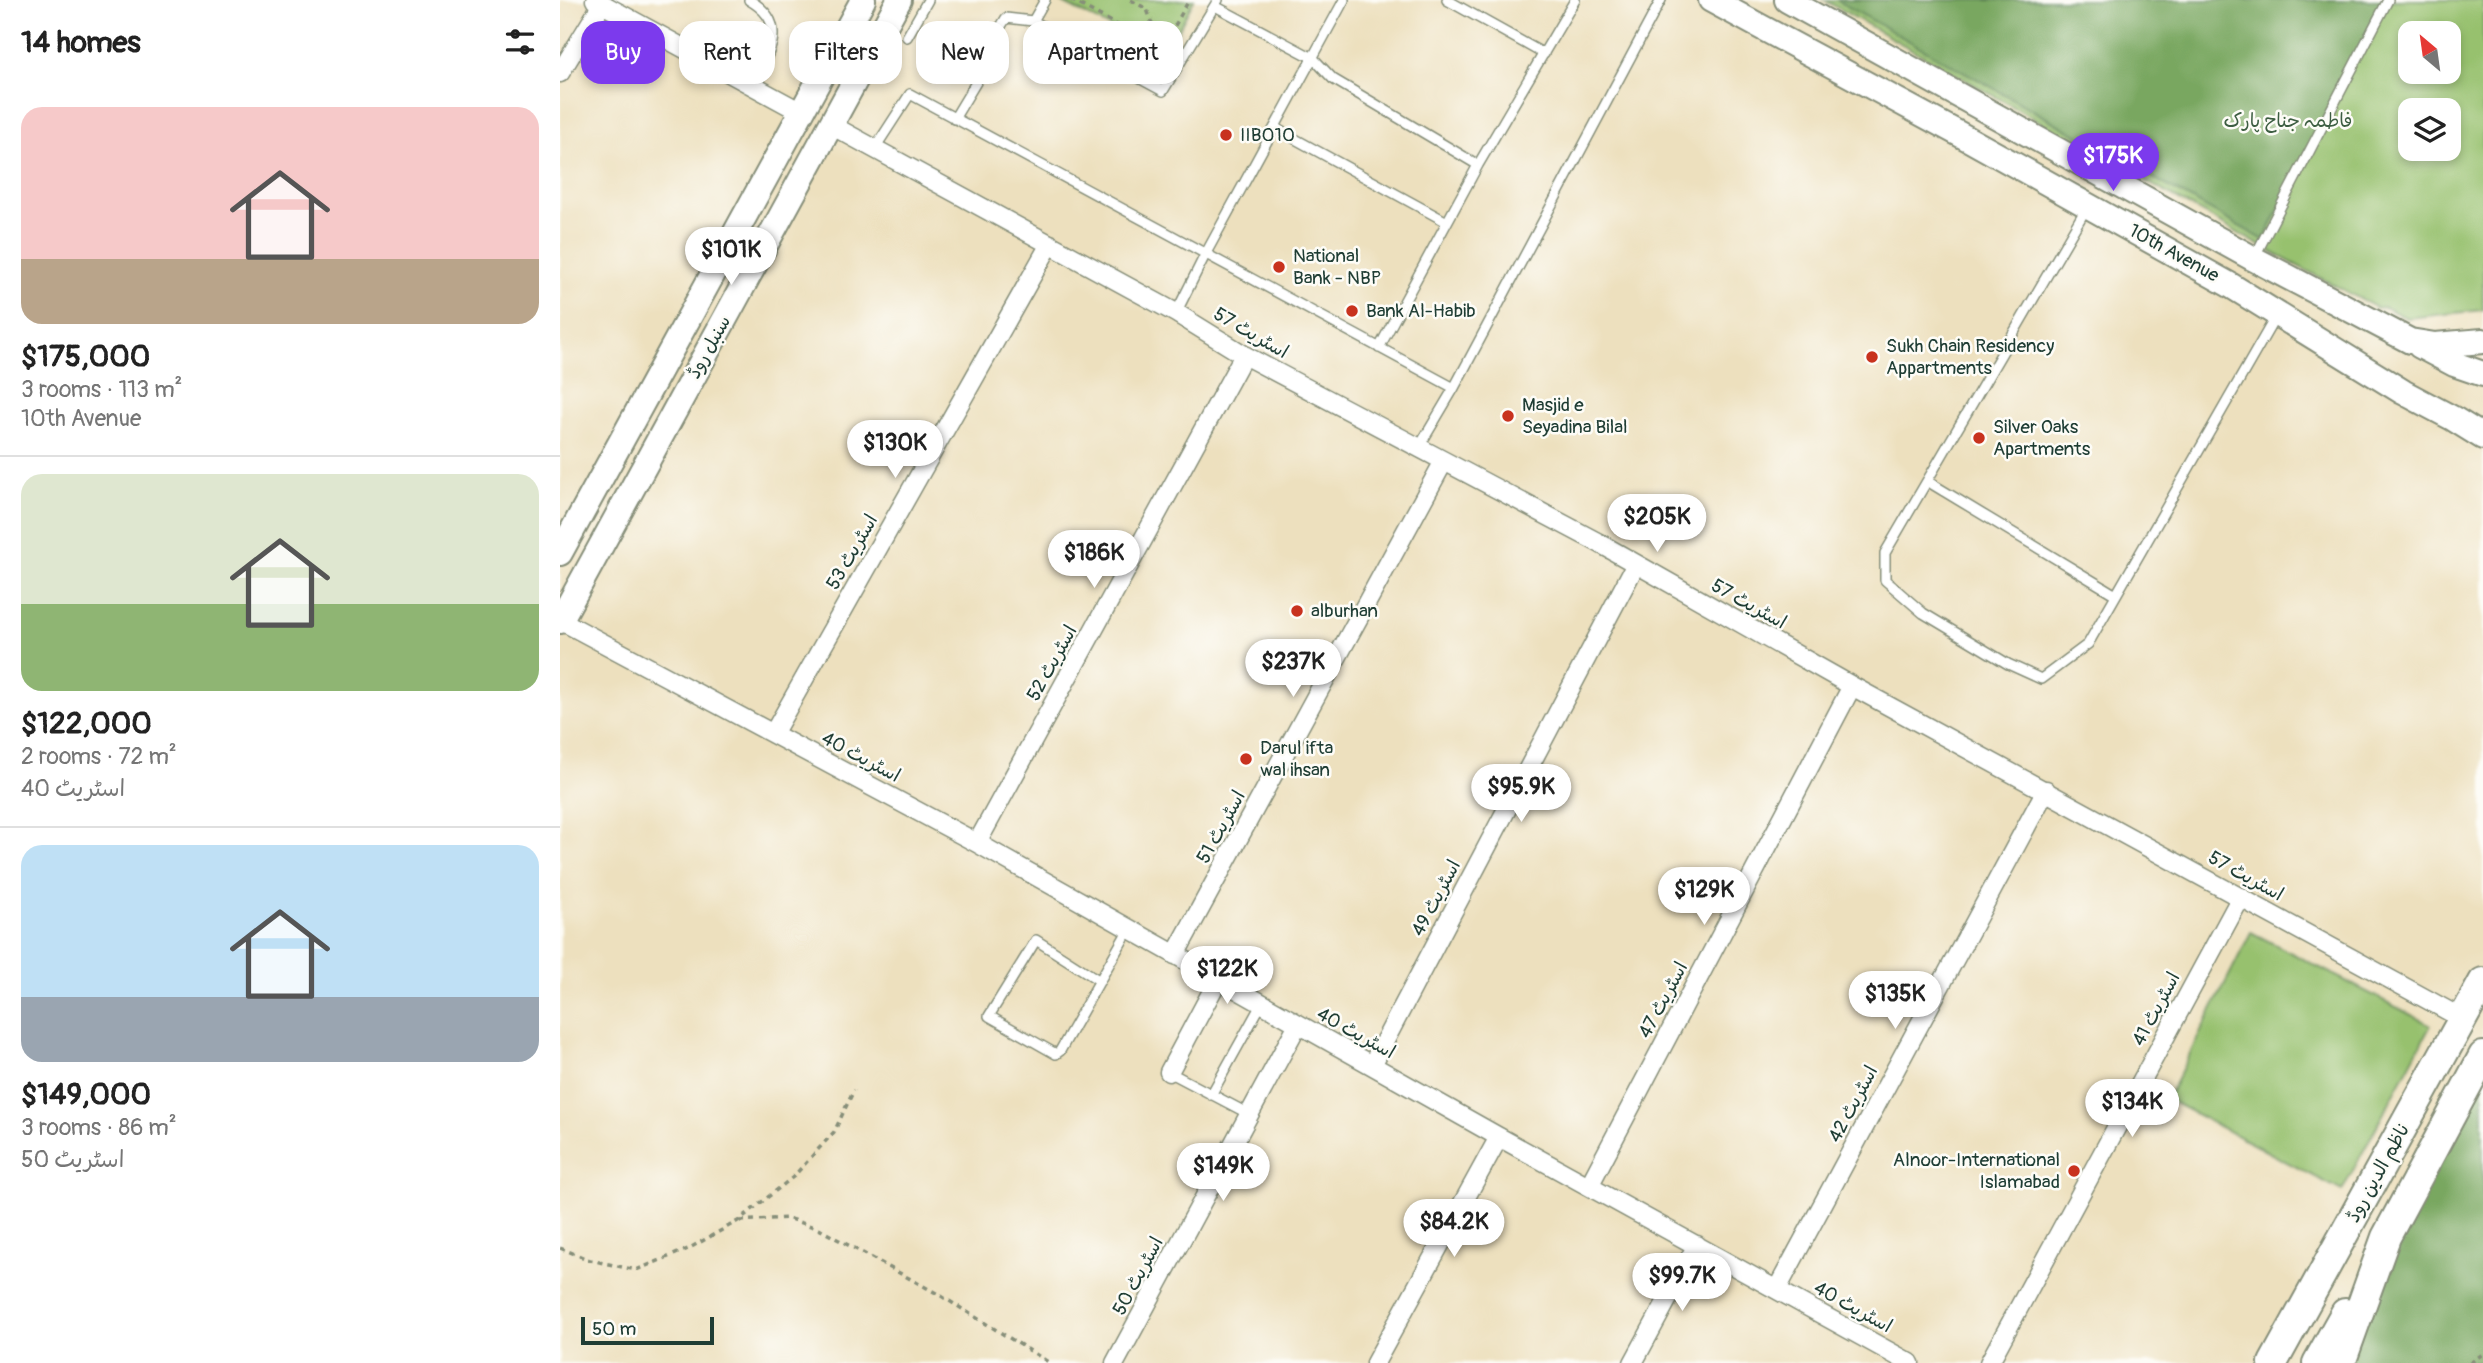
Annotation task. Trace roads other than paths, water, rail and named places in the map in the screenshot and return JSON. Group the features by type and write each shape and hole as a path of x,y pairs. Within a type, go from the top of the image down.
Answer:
{"main road":[{"name":"سنبل روڈ","path":"560,553 863,0"},
{"name":"سنبل روڈ","path":"560,621 899,0"},
{"name":"10th Avenue","path":"1711,0 2230,285 2403,392 2483,436"},
{"name":"10th Avenue","path":"1787,0 2254,259 2410,341 2435,345 2483,341"},
{"path":"1852,76 1869,45"},
{"path":"2410,341 2454,364 2483,374"},
{"name":"ناظم الدین روڈ","path":"2273,1363 2483,982"},
{"name":"ناظم الدین روڈ","path":"2342,1363 2386,1237 2483,1056"},
{"path":"2317,1363 2386,1237"}],"street":[{"path":"560,73 599,2 679,45"},
{"path":"752,84 801,111"},
{"name":"اسٹریٹ 57","path":"831,125 1176,313 1244,355 1636,564 2463,1019"},
{"name":"اسٹریٹ 53","path":"773,734 1050,244"},
{"name":"اسٹریٹ 52","path":"977,843 1244,355"},
{"name":"اسٹریٹ 51","path":"1175,955 1444,461"},
{"name":"اسٹریٹ 49","path":"1372,1065 1636,564"},
{"name":"اسٹریٹ 40","path":"560,621 977,843 1499,1137 1910,1363"},
{"name":"اسٹریٹ 47","path":"1589,1186 1852,685"},
{"name":"اسٹریٹ 42","path":"1777,1289 2046,790"},
{"name":"اسٹریٹ 41","path":"1989,1363 2241,897"},
{"path":"1169,1072 1218,980"},
{"name":"اسٹریٹ 50","path":"1115,1363 1298,1024"},
{"path":"1375,1363 1499,1137"},
{"path":"1633,1363 1697,1245"}],"lane":[{"path":"749,0 765,11 770,21"},
{"path":"907,37 928,0"},
{"path":"954,119 984,69 981,59 1006,18 1033,21 1045,0"},
{"path":"1176,313 1344,0"},
{"path":"1447,0 1544,54"},
{"path":"1379,348 1478,165 1575,0"},
{"path":"1419,447 1454,388 1661,0"},
{"path":"2254,259 2388,0"},
{"path":"1183,58 1216,3 1313,58 1333,79 1478,165"},
{"path":"1150,84 1163,91 1167,84"},
{"path":"875,148 910,94 1454,388"},
{"path":"1275,128 1447,222"},
{"path":"2088,205 1885,553 1885,580 1934,619 2008,664 2041,679 2088,644 2277,314"},
{"path":"1927,481 2116,595"},
{"path":"1101,981 1036,940 989,1016 1056,1054 1101,981 1129,929"},
{"path":"1211,1094 1262,1003"},
{"path":"1169,1072 1249,1114"}],"place":[{"name":"IIB010","path":"1226,135"},
{"name":"National Bank - NBP","path":"1279,267"},
{"name":"Bank Al-Habib","path":"1352,311"},
{"name":"Sukh Chain Residency Appartments","path":"1872,357"},
{"name":"Masjid e Seyadina Bilal","path":"1508,416"},
{"name":"Silver Oaks Apartments","path":"1979,438"},
{"name":"alburhan","path":"1297,611"},
{"name":"Darul ifta wal ihsan","path":"1246,759"},
{"name":"Alnoor-International Islamabad","path":"2074,1171"}],"park label":[{"name":"فاطمہ جناح پارک","path":"2288,121"}]}
